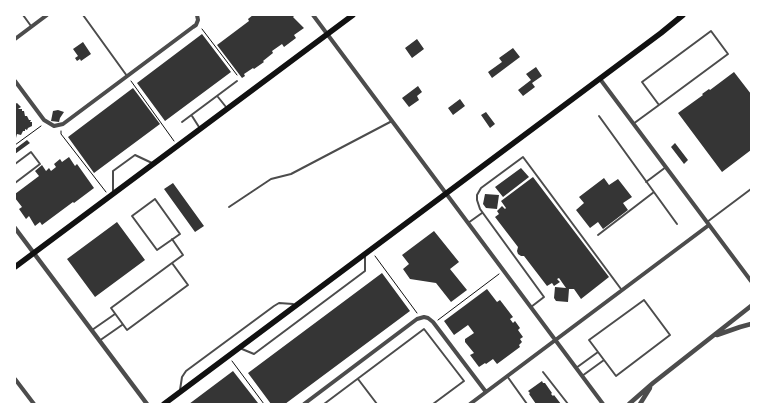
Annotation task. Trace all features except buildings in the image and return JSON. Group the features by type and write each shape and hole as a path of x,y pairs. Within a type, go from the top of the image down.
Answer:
{"main road":[{"path":"15,267 353,15"},
{"path":"164,404 661,34 683,15"}],"street":[{"path":"15,38 47,15"},
{"path":"15,81 46,122 60,126 193,27 197,22 197,15"},
{"path":"313,15 603,404"},
{"path":"600,79 751,280"},
{"path":"470,404 708,224"},
{"path":"15,228 147,404"},
{"path":"628,404 751,306"},
{"path":"304,404 419,318 428,318 434,323 486,392"},
{"path":"712,337 751,324"},
{"path":"15,379 34,404"},
{"path":"640,404 653,383"}],"lane":[{"path":"23,15 31,26"},
{"path":"83,15 128,76"},
{"path":"633,124 659,105 728,54 711,31 642,82 659,105"},
{"path":"182,122 237,82"},
{"path":"217,96 227,109"},
{"path":"191,116 201,128"},
{"path":"599,116 677,224"},
{"path":"229,207 271,179 291,174 392,122"},
{"path":"15,164 31,152 40,164 15,183"},
{"path":"111,195 113,171 127,160 134,155 154,164"},
{"path":"531,307 544,297 482,213 477,203 477,195 484,185 523,157 622,290"},
{"path":"646,182 666,167"},
{"path":"708,224 751,189"},
{"path":"598,235 654,192"},
{"path":"154,200 180,234 172,240 157,250 132,216 154,200"},
{"path":"468,224 482,213"},
{"path":"172,240 183,255 110,308 126,330 188,285 172,264"},
{"path":"240,348 254,354 365,271 368,252"},
{"path":"644,300 670,335 616,376 598,352 589,340 644,300"},
{"path":"180,392 181,380 186,371 276,304 297,305"},
{"path":"92,331 115,314"},
{"path":"100,341 122,324"},
{"path":"324,404 424,329 464,381 434,404"},
{"path":"576,368 598,352"},
{"path":"582,376 604,360"},
{"path":"543,372 568,404"},
{"path":"507,376 527,404"},
{"path":"358,379 377,404"}],"path":[{"path":"197,22 238,76"},
{"path":"128,76 178,146"},
{"path":"15,145 46,122"},
{"path":"60,126 61,134 111,195"},
{"path":"368,252 419,315 419,318"},
{"path":"434,323 504,271"},
{"path":"229,356 264,404"}]}
